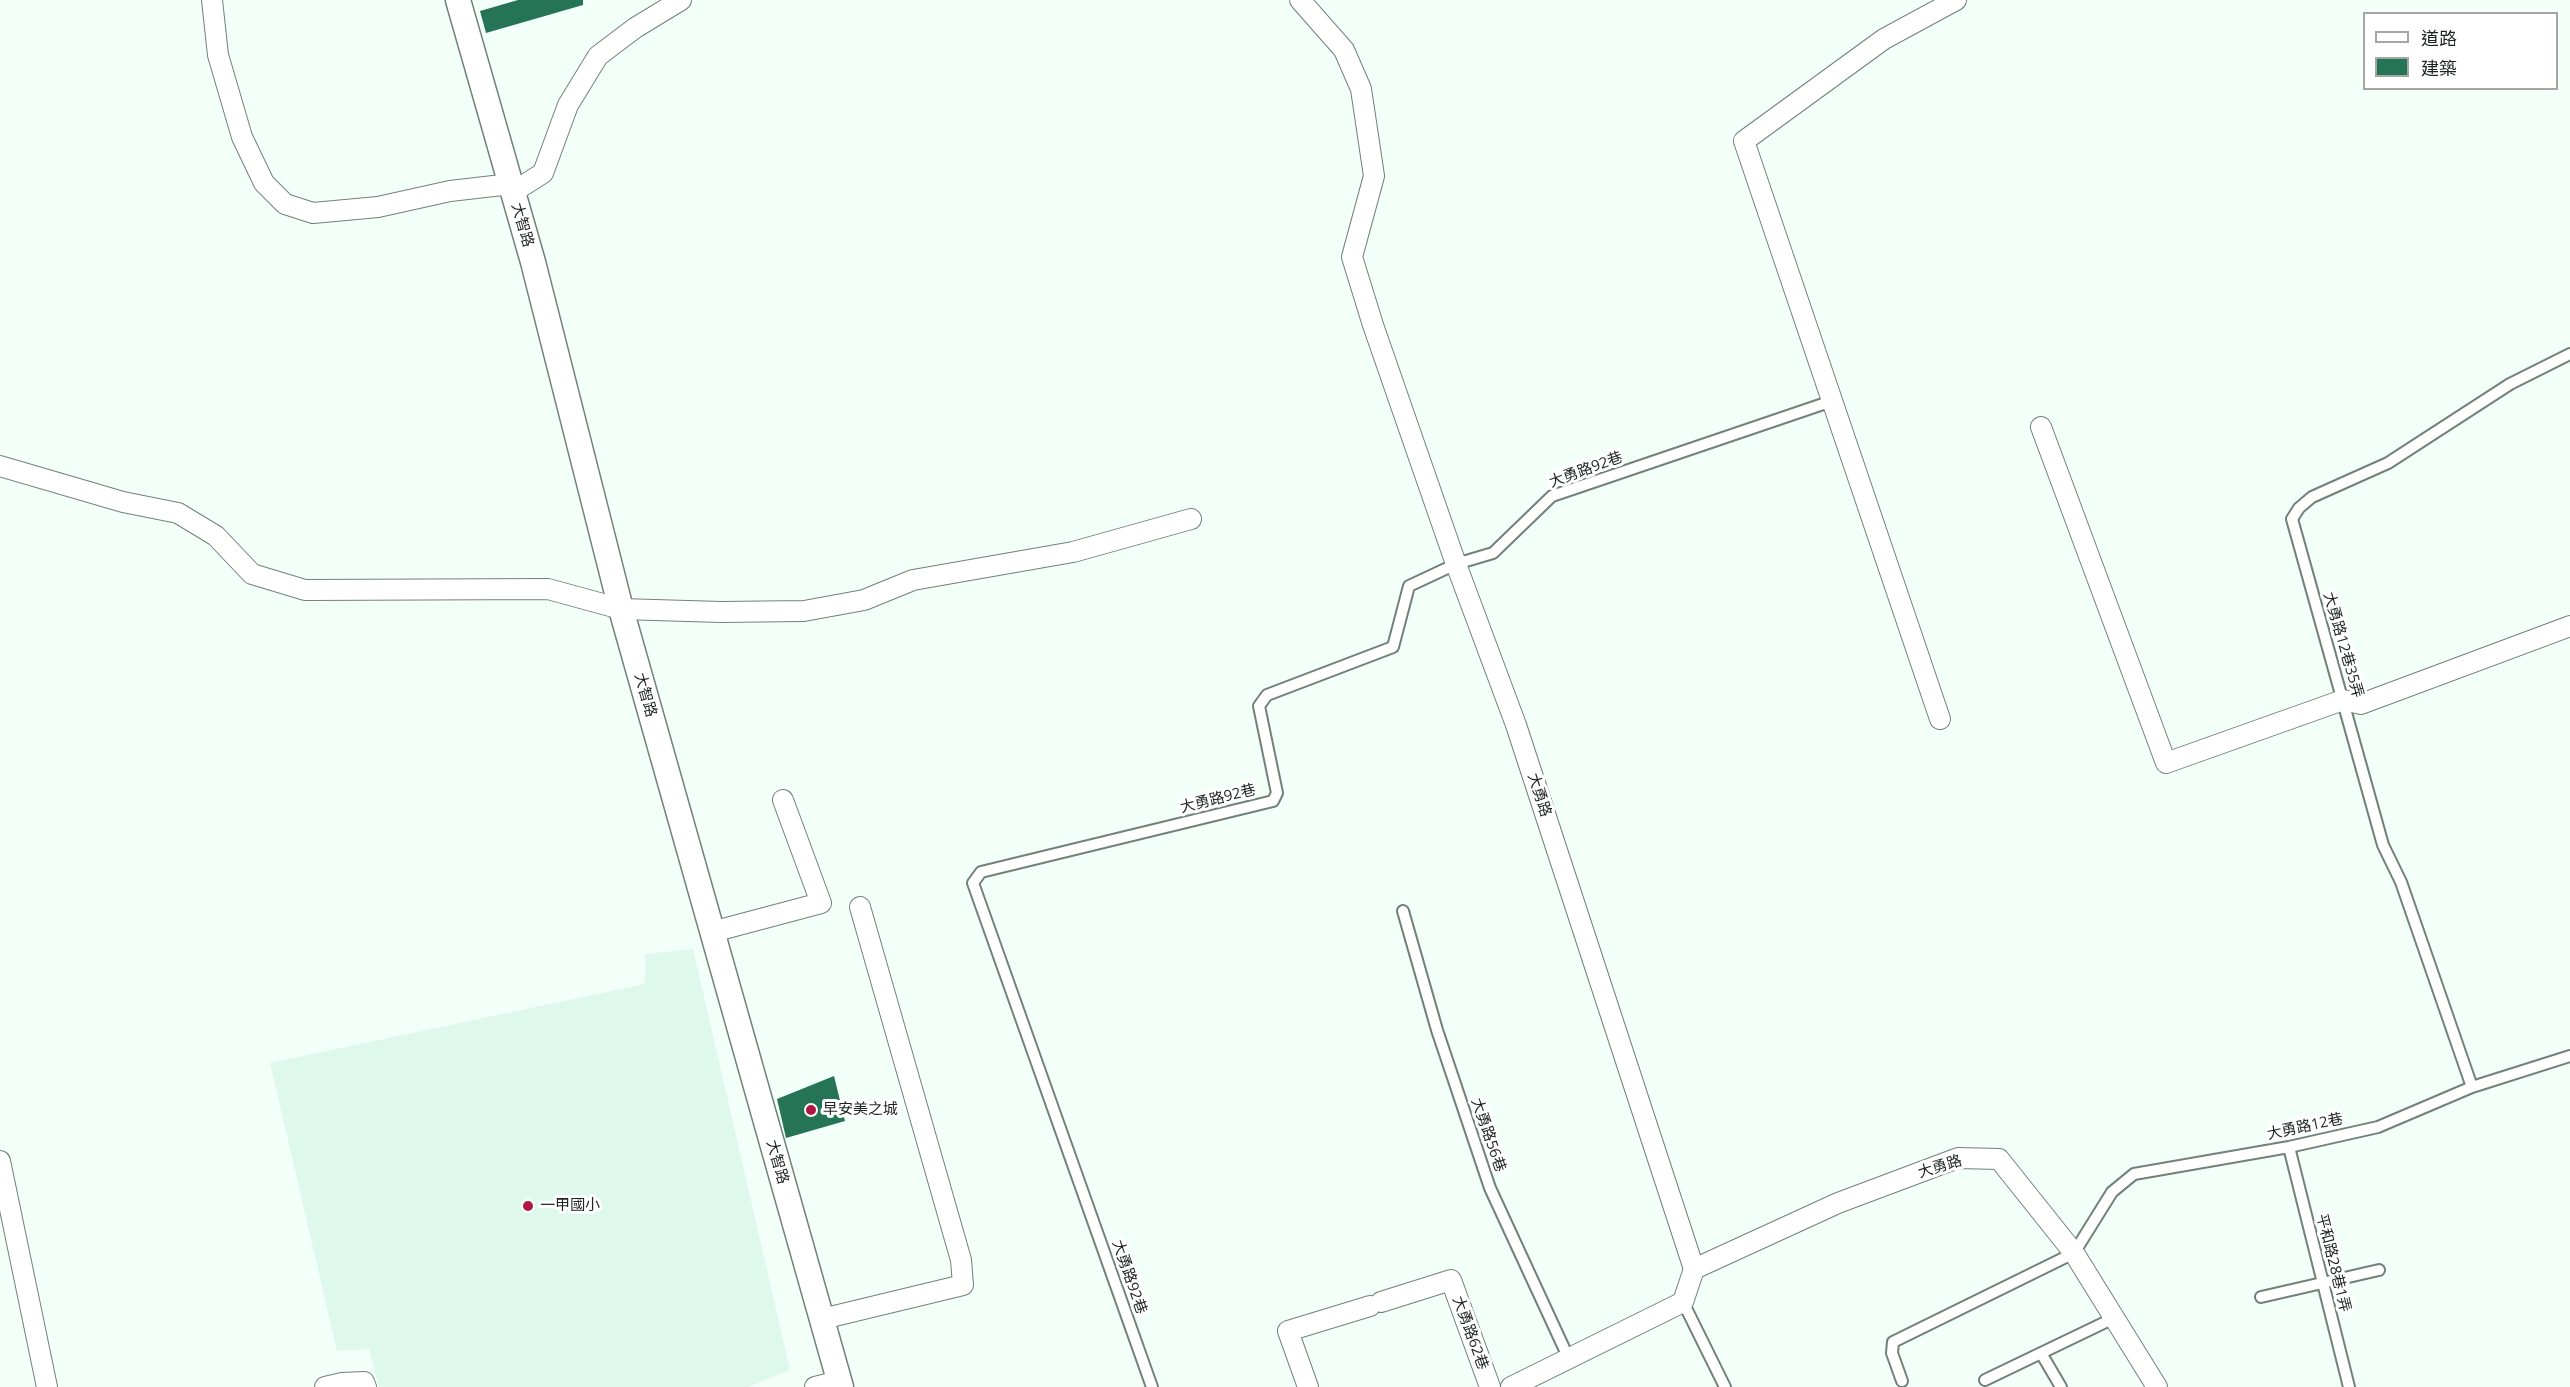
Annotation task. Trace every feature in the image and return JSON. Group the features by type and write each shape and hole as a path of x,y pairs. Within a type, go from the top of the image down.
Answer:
{"street":[{"path":"212,0 218,56 242,137 264,183 285,204 313,213 378,207 450,191 512,188 543,173 568,105 598,56 635,28 681,0"},
{"name":"大智路","path":"458,0 512,188 621,609 840,1384"},
{"name":"大勇路","path":"1300,0 1344,50 1361,89 1374,176 1352,257 1373,325 1456,564 1516,725 1694,1269 1838,1203 1958,1158 2000,1160 2074,1252 2157,1387"},
{"path":"1940,719 1744,141 1884,39 1956,0"},
{"path":"2041,427 2166,763 2343,700 2361,704 2570,626"},
{"path":"0,466 123,502 178,513 216,536 252,574 305,590 548,589 621,609 721,612 804,611 864,600 913,580 1073,552 1191,519"},
{"path":"712,932 821,903 783,800"},
{"path":"822,1319 963,1285 962,1260 860,907"},
{"path":"0,1161 47,1387"},
{"path":"1514,1386 1683,1302 1694,1269"},
{"name":"大勇路62巷","path":"1308,1387 1288,1331 1451,1280 1490,1387"},
{"path":"325,1387 342,1383 364,1382 366,1387"},
{"path":"815,1387 840,1384"}],"lane":[{"name":"大勇路12巷35弄","path":"2472,1087 2401,882 2383,845 2292,519 2298,508 2312,497 2388,463 2510,384 2570,354"},
{"name":"大勇路92巷","path":"1152,1387 973,883 981,872 1273,801 1277,793 1259,706 1267,695 1393,647 1409,586 1456,564 1493,553 1552,496 1832,401"},
{"name":"大勇路56巷","path":"1403,911 1437,1030 1490,1188 1569,1359"},
{"name":"大勇路12巷","path":"2074,1252 2112,1192 2134,1174 2289,1147 2378,1127 2472,1087 2570,1056"},
{"name":"平和路28巷1弄","path":"2289,1147 2349,1387"},
{"path":"1902,1381 1892,1353 1893,1342 2074,1252"},
{"path":"2261,1297 2379,1270"},
{"path":"1683,1302 1725,1387"},
{"path":"1984,1380 2114,1318"},
{"path":"2041,1353 2061,1387"}],"shaded area":[{"name":"一甲國小","path":"693,949 790,1370 748,1387 379,1387 369,1349 337,1351 270,1063 645,984 645,954"}],"building":[{"path":"518,0 583,0 583,5 486,33 480,11"},
{"name":"早安美之城","path":"834,1076 845,1121 786,1138 777,1099"}],"place":[{"name":"早安美之城","path":"811,1110"},
{"name":"一甲國小","path":"528,1206"}]}
